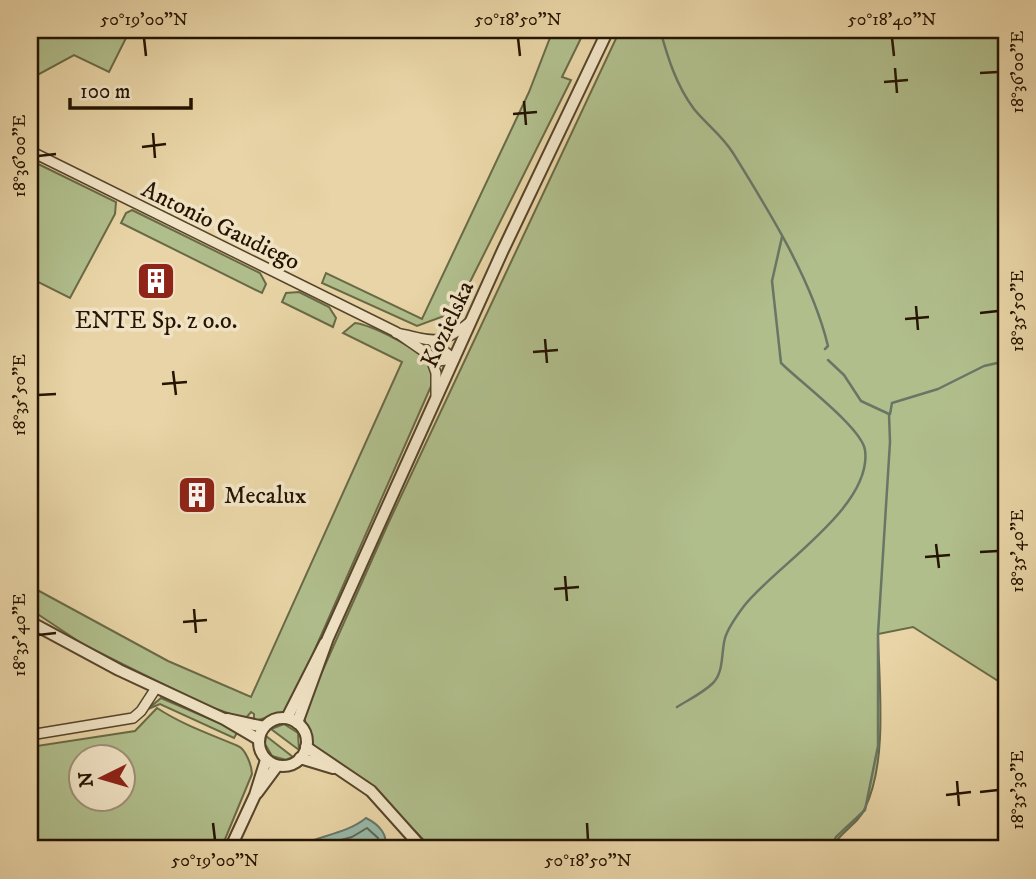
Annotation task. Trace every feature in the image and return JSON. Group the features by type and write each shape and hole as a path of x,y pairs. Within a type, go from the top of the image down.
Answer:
{"street":[{"name":"Kozielska","path":"292,721 471,321 608,30"},
{"name":"Antonio Gaudiego","path":"30,151 396,332 430,356 443,361 454,359"},
{"path":"433,342 451,338 471,321"},
{"name":"Antonio Gaudiego","path":"396,332 433,342 454,359"},
{"path":"430,356 436,373 436,398"},
{"path":"30,622 156,688 224,719 258,739"},
{"path":"30,734 133,718 156,688"},
{"path":"224,719 264,727"},
{"path":"272,720 292,721 305,732 306,747 300,758 290,765 277,766 266,760 258,739 264,727 272,720"},
{"path":"306,747 378,797 424,849"},
{"path":"300,758 336,769"},
{"path":"230,849 256,795 266,760"},
{"path":"256,795 277,766"}],"green space":[{"path":"30,30 130,30 109,72 74,55 30,79"},
{"path":"553,30 585,30 562,77 571,80 455,312 417,326 322,283 326,273 422,319 529,92"},
{"path":"620,30 1006,30 1006,686 913,627 878,634 880,722 877,768 862,814 831,849 432,849 372,786 319,752 306,727 305,710 387,526"},
{"path":"30,160 116,202 115,214 70,298 30,278"},
{"path":"132,210 260,273 266,284 262,293 121,223 126,213"},
{"path":"299,292 329,307 336,318 333,327 282,302 286,293"},
{"path":"355,323 394,338 423,356 430,367 432,384 290,706 283,713 254,721 254,714 251,712 245,719 205,705 84,645 30,609 30,586 168,661 251,697 402,362 343,333"},
{"path":"161,698 238,731 234,738 160,704 148,709"},
{"path":"157,708 238,746 250,763 252,774 221,849 30,849 30,747 135,731"},
{"path":"284,724 298,733 299,750 271,729"},
{"path":"266,736 293,757 286,760 272,756 265,744"}],"water":[{"path":"366,818 382,831 384,849 293,849 349,828"}],"waterway":[{"path":"660,30 682,90 699,114 729,147 788,246 821,321 828,346 825,349"},
{"path":"677,707 717,679 726,634 739,613 758,590 838,514 854,493 863,471 865,450 853,430 781,363 772,281 782,237"},
{"path":"828,360 844,375 861,401 889,414 890,442 878,634 878,746 865,810 836,837 831,849"},
{"path":"890,414 892,403 938,389 984,366 1006,361"}],"place":[{"name":"ENTE Sp. z o.o.","path":"156,281"},
{"name":"Mecalux","path":"197,495"}]}
